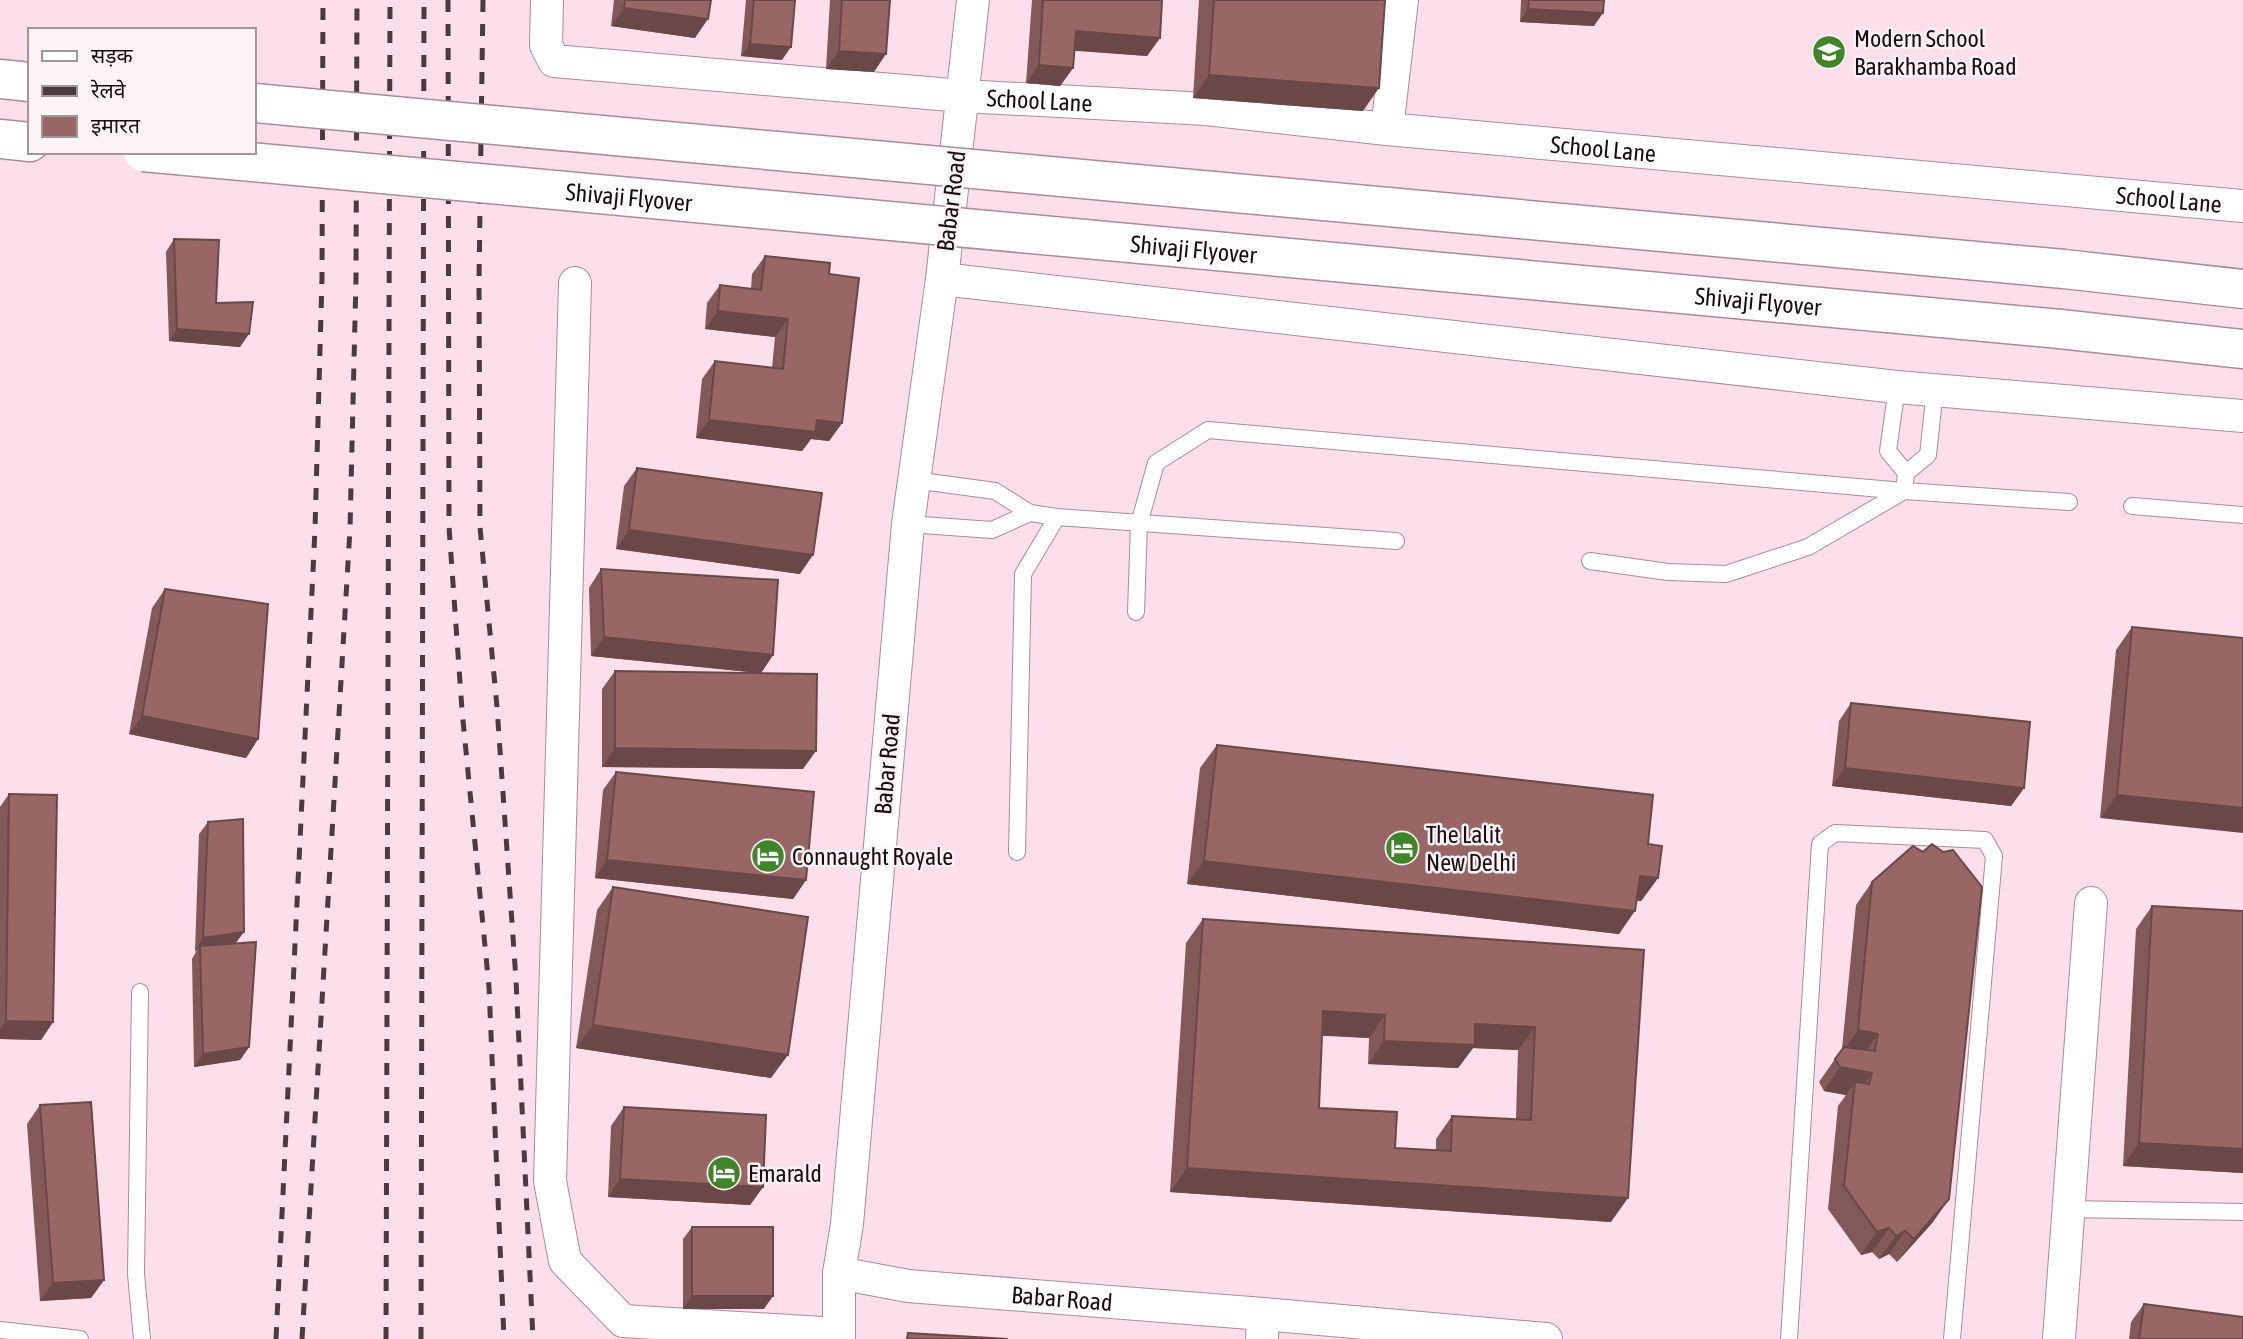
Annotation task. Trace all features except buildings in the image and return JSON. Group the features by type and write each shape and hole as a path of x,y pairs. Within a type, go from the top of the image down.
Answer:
{"main road":[{"path":"0,79 28,82"},
{"path":"256,103 2064,269 2243,289"},
{"path":"0,139 28,142"},
{"name":"Shivaji Flyover","path":"164,154 2060,329 2243,349"}],"street":[{"name":"School Lane","path":"547,0 546,45 554,61 963,96 1206,108 1387,129 2243,206"},
{"name":"Babar Road","path":"973,0 942,279 908,524 846,1224 839,1273 908,1286 1262,1326 1546,1339"},
{"path":"1387,129 1402,0"},
{"path":"942,279 1897,387 2243,416"},
{"path":"575,283 550,1181 565,1261 623,1321 839,1336 839,1273"},
{"path":"2059,1339 2091,903"}],"lane":[{"path":"1897,387 1888,451 1906,473"},
{"path":"1903,491 1906,473 1928,455 1935,390"},
{"path":"1136,612 1139,524 1156,463 1208,430 1903,491 2069,502"},
{"path":"914,480 995,491 1030,513 1057,517 1396,541"},
{"path":"1590,561 1668,572 1726,575 1808,547 1903,491"},
{"path":"2132,506 2243,515"},
{"path":"908,524 992,530 1030,513"},
{"path":"1017,852 1023,574 1057,517"},
{"path":"1788,1339 1820,844 1835,833 1985,840 1994,856 1952,1339"},
{"path":"140,992 136,1274 142,1339"},
{"path":"2069,1209 2243,1212"},
{"path":"0,1330 80,1339"}],"railway":[{"path":"276,1339 315,529 322,278 323,0"},
{"path":"302,1339 350,529 356,278 357,0"},
{"path":"386,1339 390,0"},
{"path":"421,1339 424,0"},
{"path":"448,0 449,527 462,710 489,987 504,1339"},
{"path":"483,0 479,280 480,527 497,707 516,980 533,1339"}],"place":[{"name":"Modern School Barakhamba Road","path":"1829,52"},
{"name":"The Lalit New Delhi","path":"1402,848"},
{"name":"Connaught Royale","path":"768,856"},
{"name":"Emarald","path":"724,1173"}]}
